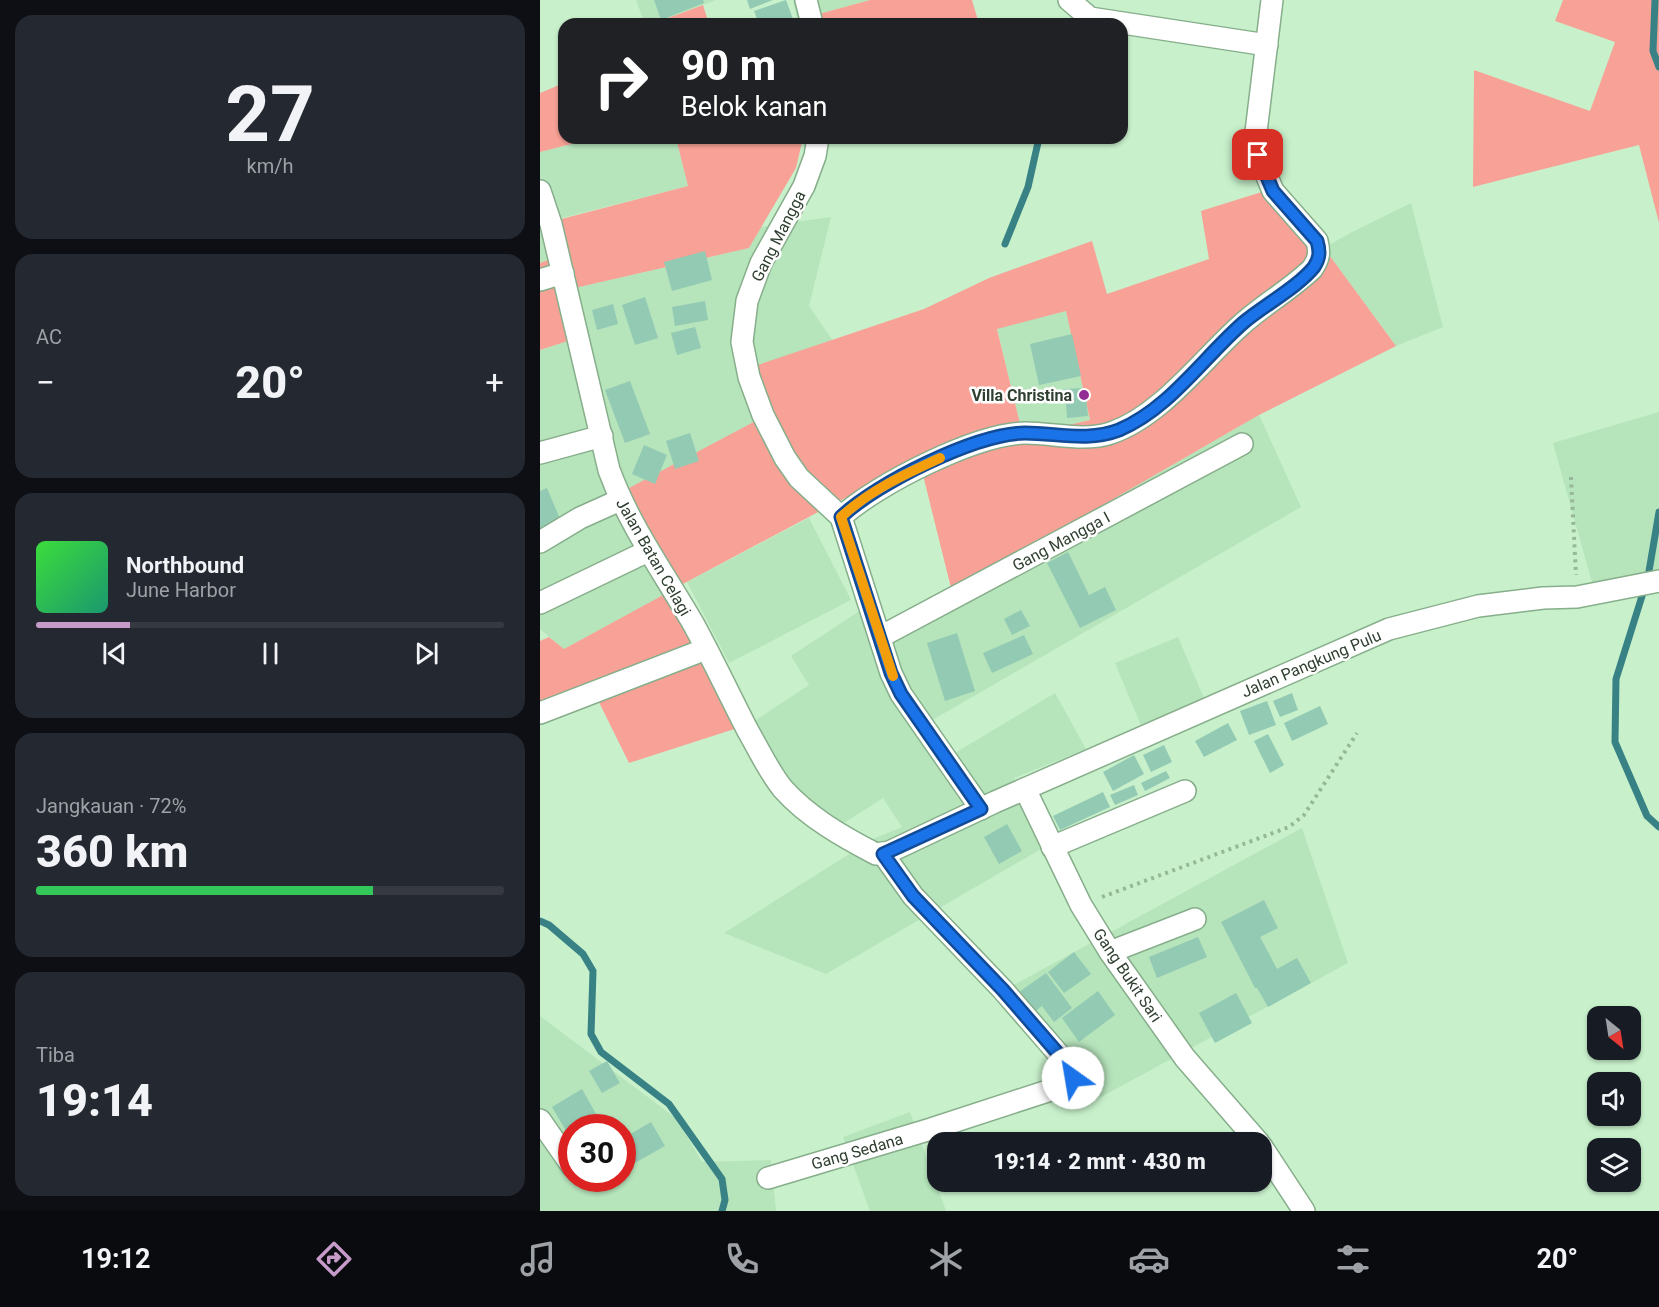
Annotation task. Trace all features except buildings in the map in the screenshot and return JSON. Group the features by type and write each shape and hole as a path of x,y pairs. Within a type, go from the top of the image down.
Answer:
{"street":[{"path":"806,0 810,18"},
{"path":"1069,0 1090,18"},
{"path":"841,517 853,506 909,472 963,448 999,437 1024,433 1093,436 1109,434 1122,429 1167,397 1242,324 1312,269 1320,251 1317,241 1273,191 1258,155 1256,132 1272,0"},
{"path":"1128,24 1266,45"},
{"name":"Gang Mangga","path":"817,144 804,186 761,263 747,301 742,342 748,376 763,416 785,459 799,478 841,517 891,673 901,694 981,809"},
{"name":"Jalan Batan Celagi","path":"540,191 551,224 609,470 620,500 693,624 765,762 783,788 826,825 873,852 883,854"},
{"path":"540,280 563,273"},
{"path":"540,453 602,436"},
{"name":"Gang Mangga I","path":"880,637 1242,444"},
{"path":"540,542 580,518 620,500"},
{"path":"540,603 648,551"},
{"name":"Jalan Pangkung Pulu","path":"883,854 1389,629 1478,606 1533,599 1577,597 1659,581"},
{"path":"540,713 706,649"},
{"name":"Gang Bukit Sari","path":"1025,789 1082,905 1110,952 1185,1058 1249,1132"},
{"path":"1052,847 1185,790"},
{"name":"Gang Sedana","path":"768,1178 964,1119 1063,1086 1073,1078 1068,1065 1003,990 913,896 883,854"},
{"path":"1110,952 1195,919"},
{"path":"540,1120 558,1146"},
{"path":"1272,1162 1304,1211"}],"path":[{"path":"1571,477 1577,597"},
{"path":"1082,905 1289,827 1304,815 1357,733"}],"shaded area":[{"path":"636,0 716,0 668,18 643,18"},
{"path":"793,0 870,0 804,18 797,18"},
{"path":"870,0 972,0 977,18 804,18"},
{"path":"1563,0 1659,0 1659,223 1639,145 1473,187 1474,70 1590,111 1615,42 1555,21"},
{"path":"703,5 707,18 668,18"},
{"path":"558,86 558,144 571,144 540,152 540,93"},
{"path":"571,144 678,144 688,186 550,221 562,255 540,263 540,152"},
{"path":"678,144 802,144 796,168 749,248 575,288 571,340 540,350 540,263 561,255 550,222 688,186"},
{"path":"1268,190 1324,248 1396,346 1259,415 952,592 920,463 837,502 666,593 750,724 629,763 592,688 540,715 540,641 549,637 564,649 665,594 614,496 763,417 740,371 924,309 989,278 1092,241 1107,294 1209,259 1201,211","holes":["1066,311 1090,420 1023,436 997,329"]},
{"path":"1411,203 1443,327 1396,346 1324,248"},
{"path":"831,217 809,306 833,341 741,371 763,417 666,594 564,649 540,629 540,350 571,340 575,288 749,248 761,227"},
{"path":"1066,311 1090,420 1023,436 997,328"},
{"path":"1659,412 1659,584 1593,586 1553,443"},
{"path":"1259,415 1301,507 922,726 945,759 1055,693 1086,749 1014,778 1046,846 826,974 724,933 873,839 902,827 883,798 824,836 750,724 809,685 791,656 867,606 869,639"},
{"path":"809,518 851,600 729,663 687,582"},
{"path":"1178,637 1206,703 1142,728 1115,663"},
{"path":"1302,828 1348,963 1077,1110 1010,987"},
{"path":"540,1016 677,1119 702,1162 771,1160 776,1211 540,1211"},
{"path":"910,1112 927,1159 927,1192 939,1192 946,1211 870,1211 843,1137"}],"waterway":[{"path":"1655,0 1653,51 1659,67"},
{"path":"1005,244 1028,187 1038,144"},
{"path":"1659,512 1648,577 1616,679 1615,742 1647,816 1659,827"},
{"path":"540,921 549,925 583,954 593,971 591,1034 601,1052 669,1104 722,1179 725,1200 722,1211"}],"slow traffic":[{"path":"893,676 841,517 876,491 940,458"}],"place":[{"name":"Villa Christina","path":"1084,395"}],"route":[{"path":"1073,1078 1068,1065 1003,990 913,896 883,854 981,809 901,694 891,673 841,517 853,506 909,472 963,448 999,437 1024,433 1076,437 1109,434 1135,421 1167,397 1242,324 1302,278 1317,261 1320,251 1317,241 1273,191 1258,155"}]}
